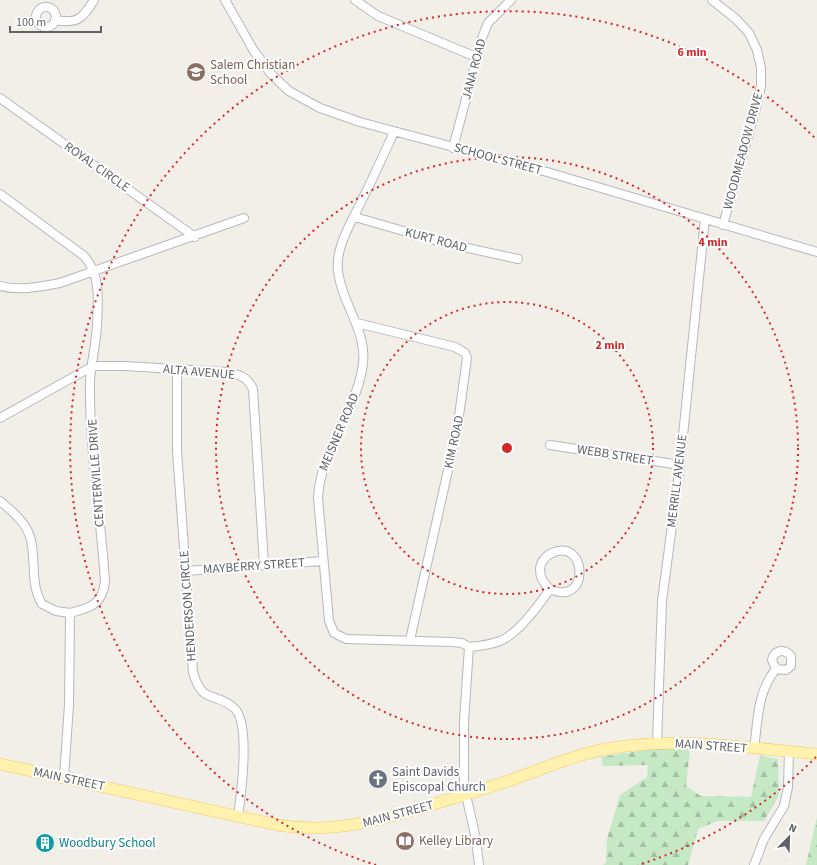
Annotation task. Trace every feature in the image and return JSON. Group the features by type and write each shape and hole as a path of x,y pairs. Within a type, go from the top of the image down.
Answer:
{"main road":[{"name":"MAIN STREET","path":"0,764 300,828 334,828 377,820 466,795 580,755 605,749 657,743 693,744 817,754"}],"street":[{"path":"55,20 69,22 78,19 86,13 94,0"},
{"name":"SCHOOL STREET","path":"225,0 254,51 271,74 289,91 320,108 394,132 547,172 817,252"},
{"path":"355,0 378,16 476,58"},
{"name":"JANA ROAD","path":"453,148 476,58 488,22 511,0"},
{"name":"WOODMEADOW DRIVE","path":"712,0 736,19 749,33 757,50 761,68 761,86 756,108 723,225"},
{"name":"ROYAL CIRCLE","path":"0,98 195,237"},
{"name":"MEISNER ROAD","path":"394,132 340,250 338,264 341,285 357,322 363,350 360,378 354,399 325,463 319,484 318,498 329,621 334,633 346,639 452,642 462,643 469,647"},
{"name":"CENTERVILLE DRIVE","path":"0,194 78,251 90,263 94,271 98,297 93,366 90,381 94,471 104,582 102,595 95,604 70,613"},
{"name":"KURT ROAD","path":"355,217 445,243 518,259"},
{"path":"0,286 17,289 32,289 60,283 195,237 244,218"},
{"name":"MERRILL AVENUE","path":"657,743 662,601 680,465 705,220"},
{"name":"KIM ROAD","path":"357,322 455,347 465,353 467,358 456,436 410,640"},
{"name":"ALTA AVENUE","path":"0,418 93,366 118,365 239,374 250,383 254,404 264,565"},
{"name":"HENDERSON CIRCLE","path":"177,369 176,451 193,672 197,686 207,696 233,706 242,718 243,761 238,816"},
{"name":"WEBB STREET","path":"550,445 680,465"},
{"path":"0,501 21,521 29,535 32,549 34,583 42,604 56,611 70,613 69,706 64,778"},
{"path":"556,552 564,552 572,555 578,562 580,570 577,583 570,589 562,592 550,589 543,583 540,575 541,566 545,559 556,552"},
{"name":"MAYBERRY STREET","path":"186,571 323,561"},
{"path":"479,865 476,839 464,786 464,721 469,647 495,643 512,634 550,589"},
{"path":"754,749 761,694 766,681 776,669"},
{"path":"754,865 764,839 784,806 788,787 789,751"}],"green space":[{"path":"658,748 690,749 686,786 701,796 751,797 760,756 778,759 779,795 764,821 717,821 698,829 688,865 603,865 606,863 607,839 620,795 647,777 648,765 603,766 601,757"},
{"path":"817,817 817,865 806,865"}],"place":[{"name":"Salem Christian School","path":"196,72"},
{"name":"Saint Davids Episcopal Church","path":"378,779"},
{"name":"Kelley Library","path":"405,841"},
{"name":"Woodbury School","path":"45,843"}]}
